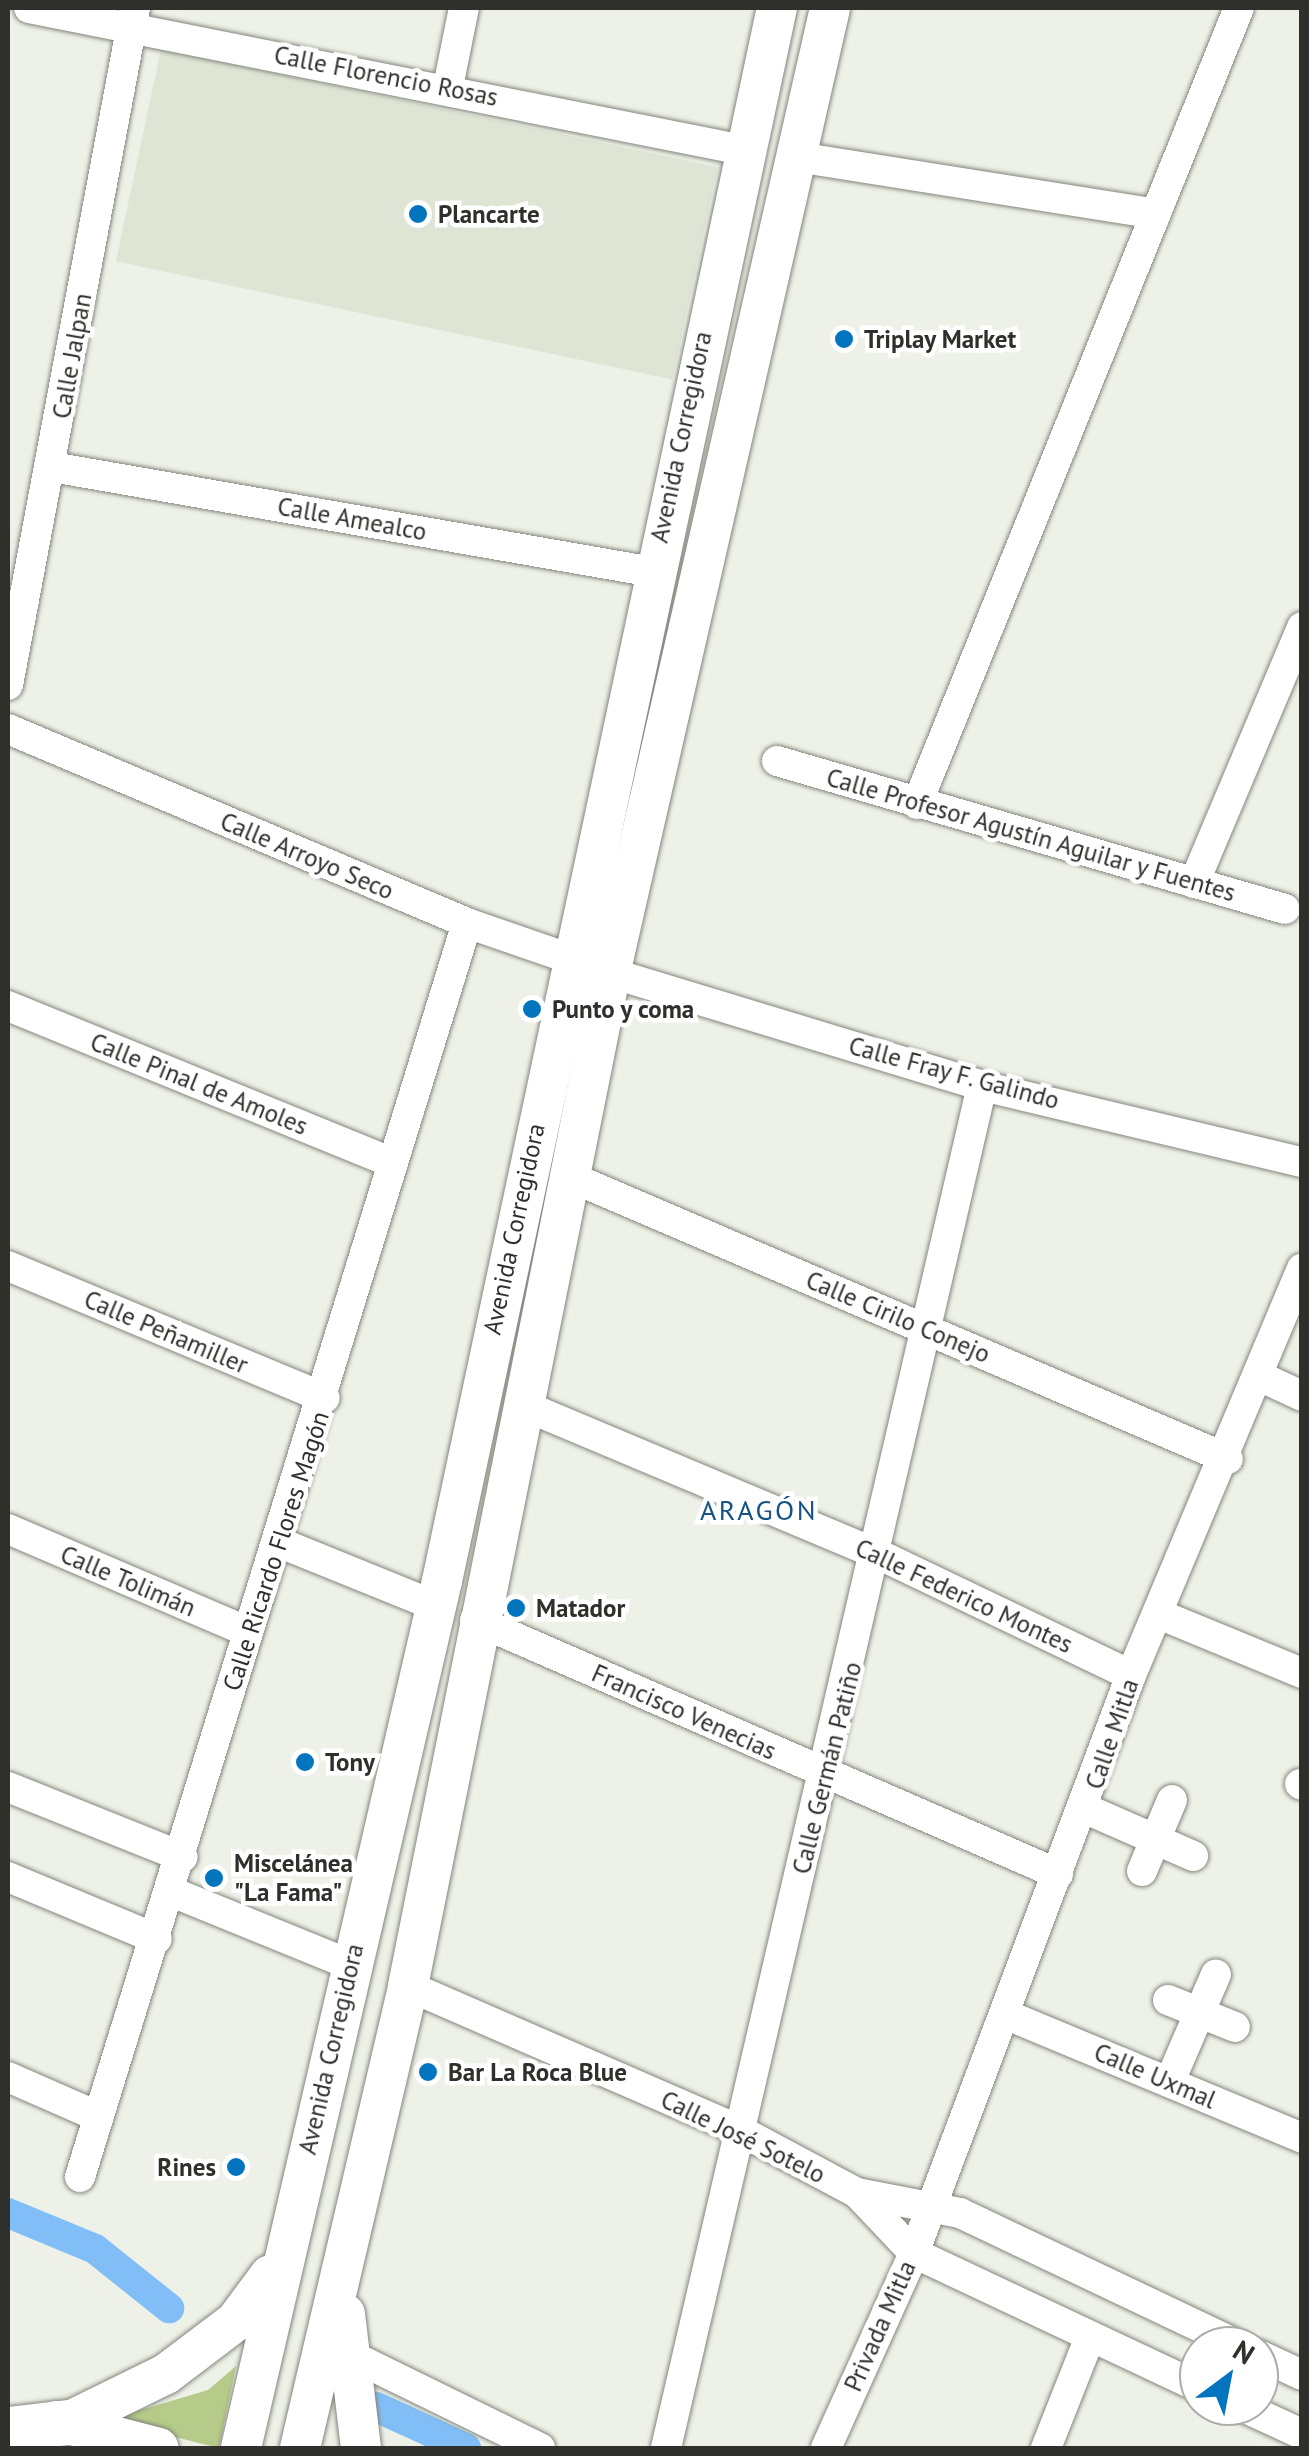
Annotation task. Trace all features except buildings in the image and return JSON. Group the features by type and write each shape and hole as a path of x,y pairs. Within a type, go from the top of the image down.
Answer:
{"highway":[{"path":"8,2429 68,2422"}],"main road":[{"name":"Avenida Corregidora","path":"241,2448 280,2259 436,1606 570,955 777,8"},
{"name":"Avenida Corregidora","path":"300,2448 408,1986 475,1620 611,973 830,8"},
{"path":"68,2422 166,2374 236,2321 280,2259"},
{"path":"342,2280 362,2448"},
{"path":"8,2414 68,2422 159,2448"}],"street":[{"name":"Calle Florencio Rosas","path":"28,8 133,17 743,150"},
{"path":"448,88 464,8"},
{"path":"917,804 1239,8"},
{"name":"Calle Jalpan","path":"8,686 52,467 133,17"},
{"path":"797,156 1155,214"},
{"name":"Calle Amealco","path":"52,467 653,572"},
{"path":"1194,883 1302,627"},
{"name":"Calle Arroyo Seco","path":"8,730 468,923 570,955 611,973"},
{"name":"Calle Profesor Agustín Aguilar y Fuentes","path":"777,761 1285,910"},
{"name":"Calle Ricardo Flores Magón","path":"80,2177 158,1939 248,1632 325,1398 390,1162 468,923"},
{"name":"Calle Fray F. Galindo","path":"611,973 982,1086 1302,1162"},
{"name":"Calle Pinal de Amoles","path":"8,1006 390,1162"},
{"name":"Calle Germán Patiño","path":"666,2448 824,1773 880,1555 982,1086"},
{"name":"Calle Cirilo Conejo","path":"568,1176 1228,1459"},
{"name":"Calle Peñamiller","path":"8,1266 325,1398"},
{"name":"Calle Mitla","path":"932,2202 1086,1809 1131,1675 1228,1459 1302,1270"},
{"path":"1261,1377 1302,1396"},
{"name":"Calle Federico Montes","path":"520,1404 880,1555 1131,1675"},
{"name":"Calle Tolimán","path":"8,1529 248,1632"},
{"path":"278,1542 436,1606"},
{"path":"1161,1614 1302,1673"},
{"name":"Francisco Venecias","path":"475,1620 1058,1874"},
{"path":"8,1787 182,1856"},
{"path":"1142,1871 1172,1800"},
{"path":"1086,1809 1193,1856"},
{"path":"8,1877 158,1939"},
{"path":"172,1892 353,1966"},
{"path":"1170,2082 1216,1974"},
{"name":"Calle José Sotelo","path":"408,1986 740,2130 857,2193 914,2252 1179,2378"},
{"path":"1168,2000 1235,2027"},
{"name":"Calle Uxmal","path":"1007,2015 1302,2138"},
{"path":"8,2076 99,2117"},
{"name":"Calle José Sotelo","path":"857,2193 932,2202 1197,2326"},
{"name":"Privada Mitla","path":"826,2448 914,2252 932,2202"},
{"path":"1046,2448 1090,2337"},
{"path":"348,2354 540,2448"},
{"path":"1279,2365 1302,2376"}],"shaded area":[{"name":"Plancarte","path":"161,49 718,167 672,380 116,261"}],"green space":[{"path":"236,2366 219,2448 107,2420 208,2390"}],"waterway":[{"path":"8,2213 95,2249 169,2308"},
{"path":"376,2407 466,2448"}],"place":[{"name":"Plancarte","path":"418,214"},
{"name":"Triplay Market","path":"844,339"},
{"name":"Punto y coma","path":"532,1009"},
{"name":"Matador","path":"516,1608"},
{"name":"Tony","path":"305,1762"},
{"name":"Miscelánea \"La Fama\"","path":"214,1878"},
{"name":"Bar La Roca Blue","path":"428,2072"},
{"name":"Rines","path":"236,2167"}],"district":[{"name":"ARAGÓN","path":"759,1510"}]}
